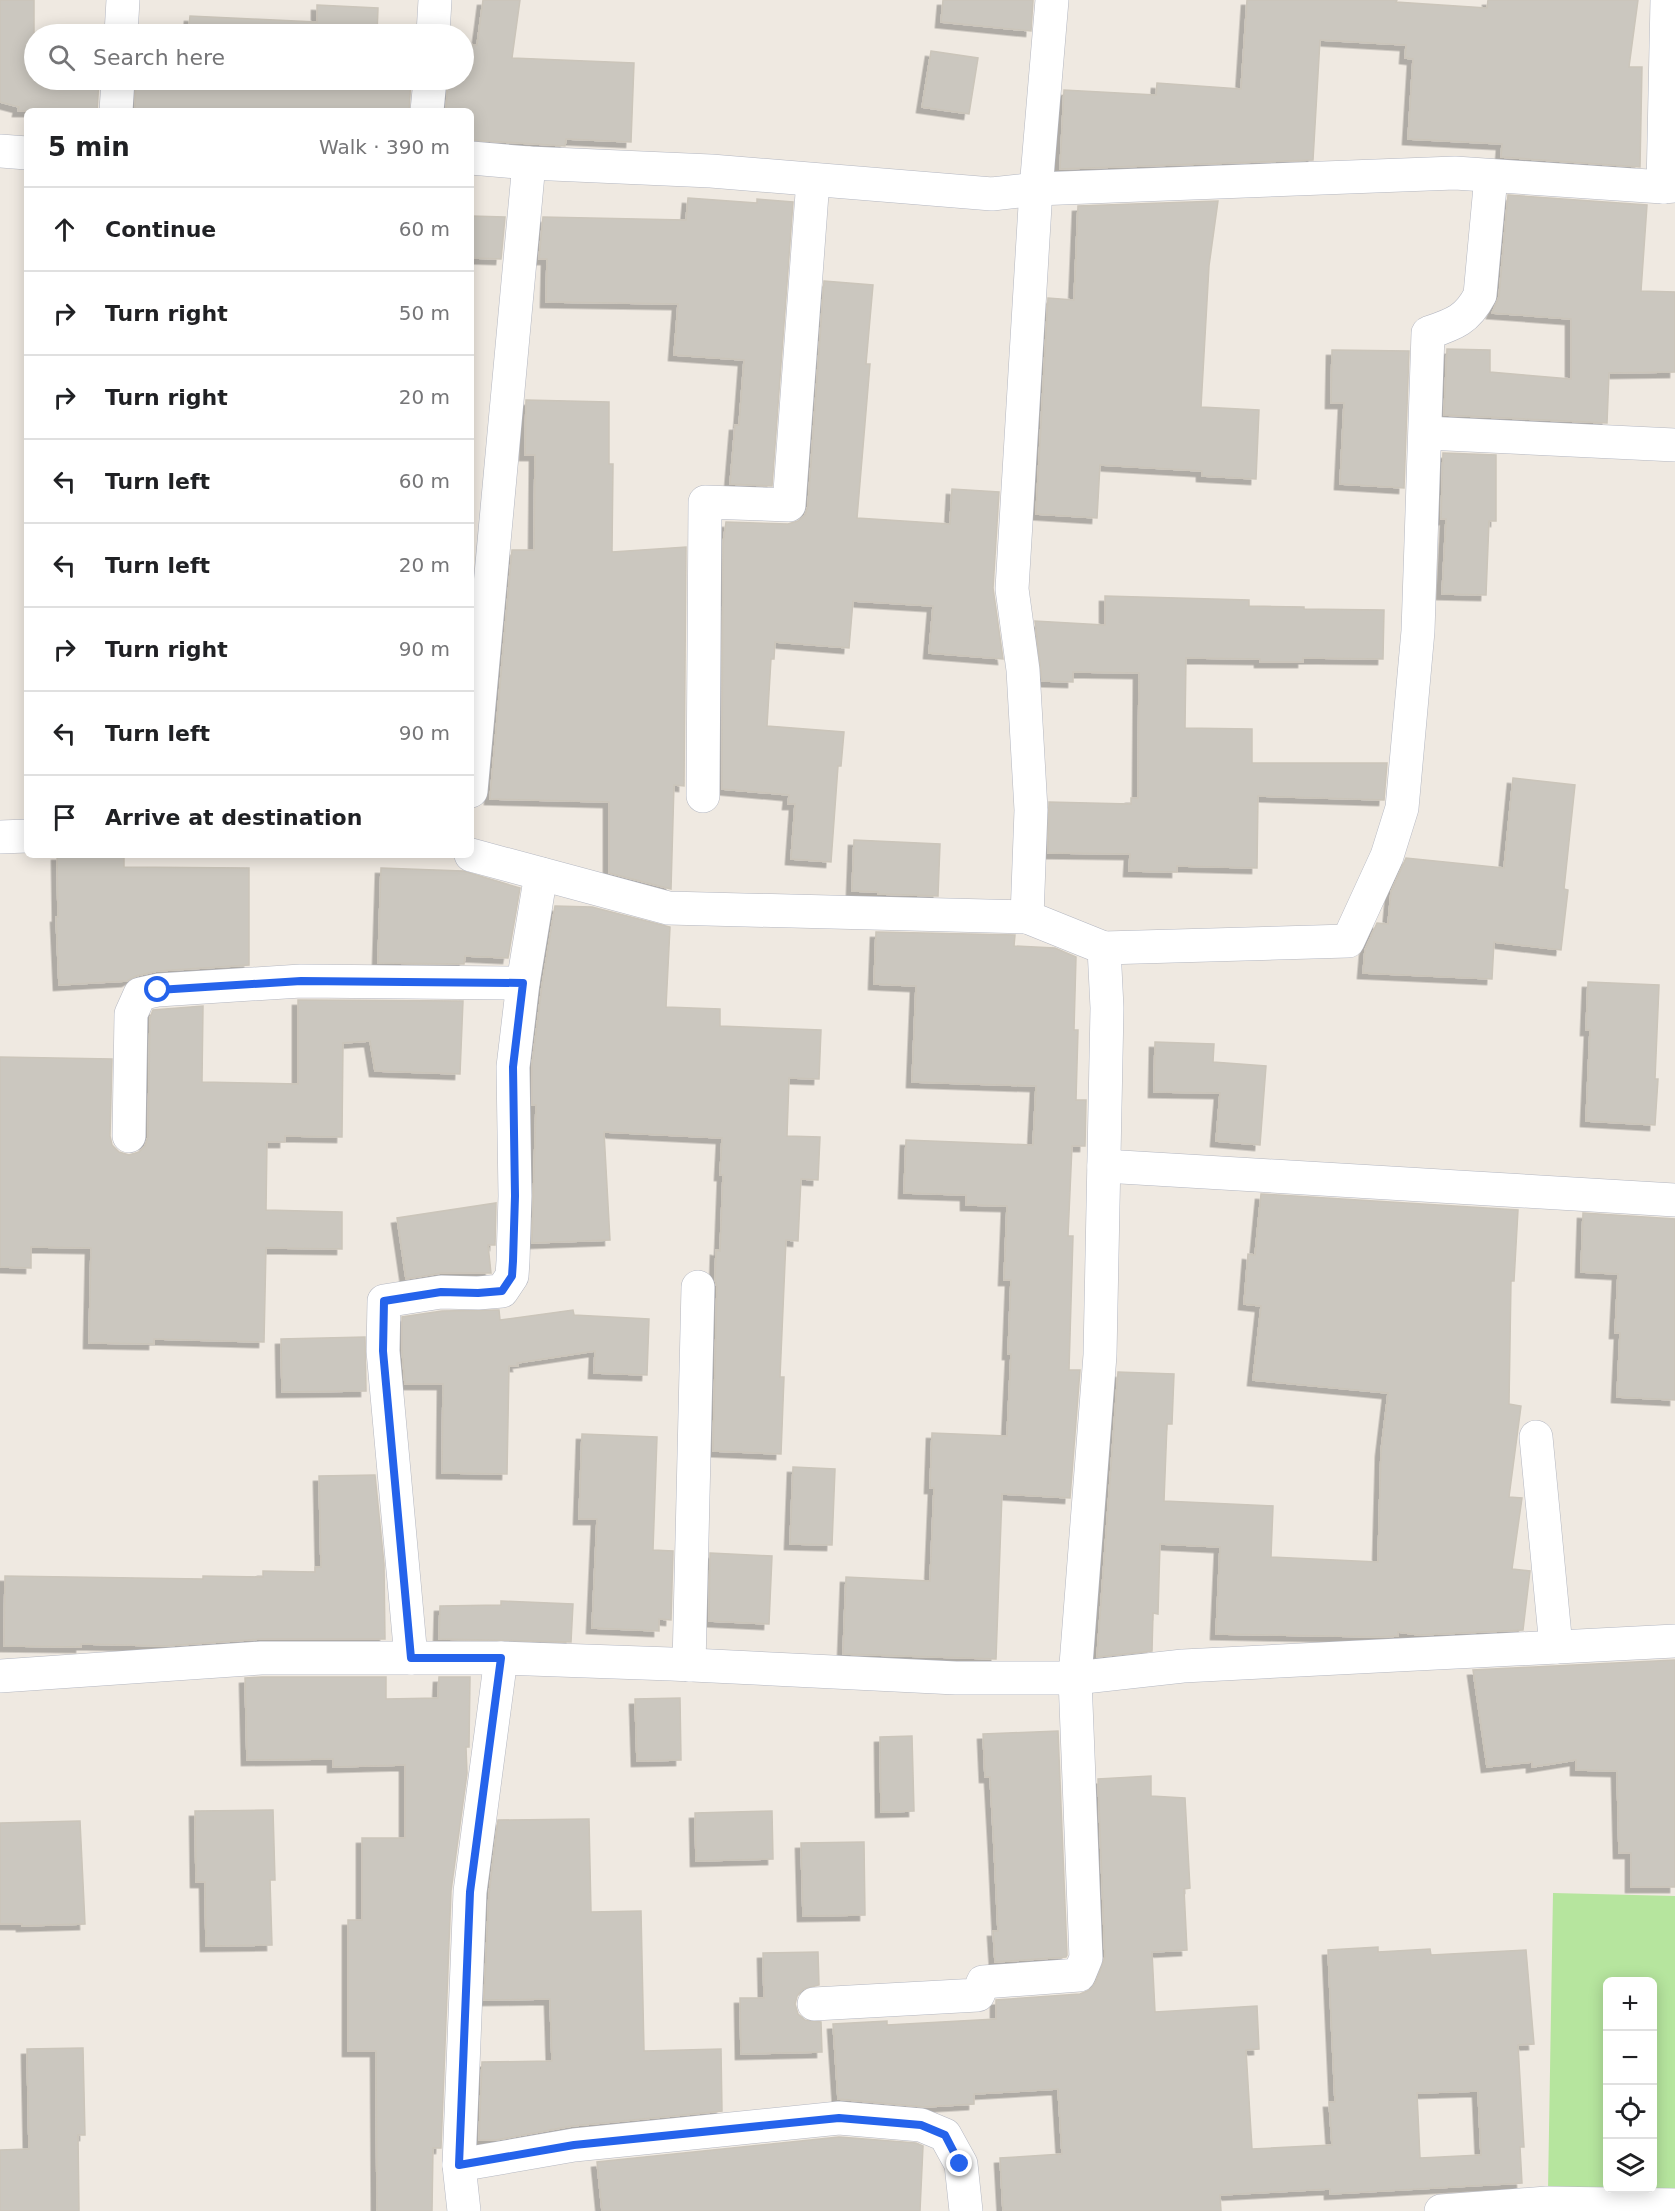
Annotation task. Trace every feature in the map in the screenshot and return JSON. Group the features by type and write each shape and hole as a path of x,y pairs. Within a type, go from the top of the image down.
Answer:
{"street":[{"path":"122,24 123,0"},
{"path":"434,24 435,0"},
{"path":"1027,917 1031,810 1023,670 1012,589 1036,189 1052,0"},
{"path":"474,158 711,171 992,194 1036,189 1443,174 1669,186 1667,0"},
{"path":"116,108 117,90"},
{"path":"427,108 429,90"},
{"path":"0,151 24,153"},
{"path":"474,759 529,163"},
{"path":"474,856 668,908 1027,917 1104,948 1348,941 1387,856 1402,807 1418,631 1428,333 1457,323 1473,309 1480,295 1491,176"},
{"path":"703,796 705,502 789,505 813,180"},
{"path":"1426,433 1675,445"},
{"path":"0,837 24,836"},
{"path":"411,1658 383,1351 384,1301 441,1292 502,1291 512,1276 515,1196 513,1067 523,983 541,874"},
{"path":"814,2004 978,1995 984,1982 1079,1975 1086,1958 1075,1677 1100,1355 1107,1008 1104,948"},
{"path":"129,1136 131,1014 140,994 158,990 301,981 523,983"},
{"path":"1104,1166 1675,1200 1675,1187"},
{"path":"689,1665 698,1287"},
{"path":"1536,1437 1556,1647"},
{"path":"0,1676 261,1658 501,1658 956,1678 1075,1677 1183,1666 1675,1641"},
{"path":"464,2211 459,2165 470,1892 501,1658"},
{"path":"459,2165 574,2145 839,2118 921,2125 945,2135 960,2164 966,2211"},
{"path":"1441,2211 1547,2203 1675,2205"}],"green space":[{"path":"1553,1893 1675,1896 1675,2191 1657,2191 1657,1977 1603,1977 1603,2190 1548,2190"}],"building":[{"path":"0,0 34,0 34,24 24,24 24,90 98,90 97,108 24,108 24,111 18,111 19,107 0,102"},
{"path":"483,0 520,0 512,58 634,63 631,142 566,139 565,146 474,140 474,108 446,108 447,90 474,90 474,45 477,45"},
{"path":"943,0 1033,0 1031,31 941,22"},
{"path":"1247,0 1397,0 1396,2 1487,8 1488,0 1638,0 1629,67 1642,67 1640,167 1501,157 1502,144 1408,139 1413,59 1405,58 1406,45 1320,40 1313,160 1060,169 1064,90 1156,95 1157,83 1241,89"},
{"path":"317,5 378,8 377,24 189,24 190,16 317,22"},
{"path":"931,51 978,58 969,114 922,107"},
{"path":"136,90 410,90 409,108 135,108"},
{"path":"1508,195 1647,205 1641,291 1675,292 1675,372 1609,373 1607,423 1444,415 1447,349 1490,350 1490,372 1571,379 1571,319 1492,313 1499,297"},
{"path":"688,198 757,203 757,199 793,202 772,486 730,484 735,425 739,425 744,360 674,355 678,304 546,302 547,259 539,259 543,217 686,220"},
{"path":"1218,201 1209,266 1201,407 1259,410 1256,479 1202,476 1202,471 1100,465 1097,518 1036,514 1048,298 1074,300 1078,206"},
{"path":"474,216 505,217 501,259 474,258"},
{"path":"824,281 873,285 866,364 870,364 857,518 950,524 952,489 999,492 993,588 1003,659 929,653 933,606 853,601 849,648 775,642 774,659 771,659 767,726 844,732 841,766 838,766 831,862 791,859 795,804 788,804 789,795 722,789 723,544 726,522 788,524 798,521 805,515 808,506"},
{"path":"1332,350 1409,351 1404,488 1340,484 1344,403 1331,403"},
{"path":"526,400 609,402 609,464 613,464 612,552 686,547 684,786 674,785 671,889 609,873 609,802 490,799 512,550 534,550 535,455 525,455"},
{"path":"1443,453 1496,455 1496,521 1489,521 1486,595 1442,594 1446,519 1441,519"},
{"path":"1105,596 1249,600 1249,606 1384,610 1383,659 1303,658 1303,662 1260,662 1260,659 1186,658 1185,728 1252,729 1252,763 1387,763 1384,800 1258,796 1257,868 1177,866 1177,872 1129,871 1130,854 1048,853 1049,802 1131,804 1131,798 1138,798 1139,673 1073,672 1073,682 1042,681 1035,621 1105,625"},
{"path":"1513,778 1575,785 1564,889 1568,890 1561,950 1494,942 1492,979 1363,973 1365,950 1377,923 1388,924 1391,892 1406,858 1504,868"},
{"path":"854,840 940,844 938,896 852,891"},
{"path":"57,858 124,858 124,867 249,868 249,965 157,971 136,976 127,981 59,985 56,917 58,917"},
{"path":"381,868 463,871 520,888 508,958 465,956 464,964 378,963"},
{"path":"555,906 592,907 670,927 666,1007 720,1009 720,1026 821,1030 819,1079 789,1078 787,1136 820,1137 818,1180 801,1179 798,1241 786,1240 780,1377 784,1377 781,1454 713,1451 717,1287 715,1279 716,1250 720,1251 722,1138 604,1132 610,1240 532,1243 536,1105 532,1105 532,1065"},
{"path":"876,932 1015,935 1014,946 1055,948 1076,957 1074,1030 1078,1030 1076,1100 1086,1100 1085,1146 1072,1146 1068,1236 1073,1236 1069,1370 1080,1370 1070,1498 1002,1494 996,1659 843,1654 846,1577 930,1581 934,1488 930,1488 932,1433 1007,1436 1011,1354 1008,1354 1011,1280 1004,1280 1007,1206 966,1205 966,1195 904,1193 906,1140 1033,1145 1036,1086 912,1082 916,986 874,984"},
{"path":"1588,982 1659,985 1655,1125 1586,1121 1590,1030 1586,1030"},
{"path":"298,1000 463,1001 460,1074 375,1071 370,1041 343,1043 342,1137 285,1136 285,1142 267,1142 266,1210 342,1212 342,1249 266,1248 264,1342 154,1339 154,1344 89,1343 91,1248 31,1247 31,1268 0,1267 0,1057 112,1059 110,1136 112,1145 119,1152 129,1155 139,1152 145,1146 148,1137 150,1018 153,1010 203,1006 202,1082 298,1084"},
{"path":"1155,1042 1214,1044 1213,1062 1266,1066 1260,1145 1216,1141 1220,1093 1154,1092"},
{"path":"1261,1194 1518,1210 1514,1281 1511,1281 1509,1404 1521,1406 1509,1497 1522,1498 1512,1569 1530,1571 1523,1630 1419,1635 1398,1632 1398,1636 1382,1637 1216,1634 1220,1547 1160,1544 1158,1614 1153,1613 1152,1651 1097,1657 1118,1372 1174,1374 1172,1424 1167,1424 1164,1501 1273,1506 1271,1557 1378,1562 1381,1451 1388,1393 1253,1380 1261,1306 1244,1304 1248,1254 1255,1255"},
{"path":"496,1203 495,1245 488,1245 491,1273 441,1273 406,1279 397,1218"},
{"path":"1583,1213 1675,1219 1675,1400 1617,1397 1620,1333 1615,1333 1618,1274 1581,1272"},
{"path":"499,1310 500,1320 573,1310 574,1315 649,1319 647,1375 594,1373 595,1351 509,1366 507,1474 442,1473 443,1384 405,1384 402,1317 442,1311"},
{"path":"365,1337 366,1391 282,1392 281,1339"},
{"path":"582,1434 657,1437 653,1550 673,1551 671,1620 659,1619 659,1631 592,1628 597,1519 579,1519"},
{"path":"793,1467 835,1469 832,1545 790,1544"},
{"path":"375,1475 384,1564 385,1639 261,1639 165,1646 81,1644 81,1647 4,1646 5,1576 203,1579 203,1576 263,1577 263,1571 315,1572 315,1567 321,1567 319,1476"},
{"path":"710,1553 772,1556 769,1624 709,1621"},
{"path":"501,1601 573,1604 571,1642 439,1639 440,1606 501,1605"},
{"path":"1675,1660 1675,1887 1631,1887 1631,1853 1619,1853 1617,1771 1576,1770 1576,1760 1532,1767 1532,1762 1487,1767 1473,1670"},
{"path":"386,1677 386,1699 438,1698 439,1677 470,1677 469,1747 466,1747 467,1773 451,1891 441,2148 433,2148 432,2211 377,2211 376,2051 348,2051 348,1920 362,1920 362,1838 405,1838 405,1765 333,1767 333,1759 247,1760 245,1678"},
{"path":"680,1698 681,1760 637,1761 635,1699"},
{"path":"1058,1731 1067,1955 1066,1957 995,1962 993,1931 998,1931 994,1848 990,1777 985,1777 983,1734"},
{"path":"912,1736 914,1811 881,1812 880,1737"},
{"path":"1151,1776 1151,1796 1185,1798 1190,1888 1184,1889 1187,1950 1152,1952 1155,2012 1257,2006 1259,2049 1246,2050 1252,2149 1332,2145 1329,2102 1335,2102 1328,1950 1378,1947 1378,1952 1430,1949 1431,1955 1526,1950 1534,2044 1518,2045 1524,2147 1520,2147 1522,2183 1330,2194 1330,2189 1220,2195 1221,2211 1003,2211 1000,2158 1062,2154 1058,2089 974,2094 974,2104 925,2107 838,2099 833,2024 887,2021 887,2025 996,2019 996,2000 1080,1994 1090,1990 1096,1982 1105,1957 1098,1779","holes":["1478,2091 1481,2155 1420,2158 1417,2093"]},
{"path":"273,1810 275,1880 270,1880 272,1945 206,1946 205,1882 196,1882 195,1811"},
{"path":"772,1811 773,1859 696,1861 695,1813"},
{"path":"589,1819 591,1912 641,1911 644,2051 721,2049 722,2111 572,2126 496,2140 479,2140 482,2062 552,2061 550,1999 484,2000 489,1894 498,1820"},
{"path":"80,1821 85,1924 22,1926 22,1924 0,1924 0,1823"},
{"path":"864,1842 865,1915 803,1916 801,1843"},
{"path":"818,1952 819,1985 803,1989 797,1996 795,2004 798,2014 805,2020 821,2022 822,2052 741,2054 740,1998 764,1998 763,1953"},
{"path":"83,2048 85,2135 78,2135 79,2211 0,2211 0,2150 29,2149 27,2049"},
{"path":"839,2137 916,2143 923,2146 920,2211 602,2211 597,2162"}],"route":[{"path":"158,990 301,981 523,983 513,1067 515,1196 512,1276 502,1291 441,1292 384,1301 383,1351 411,1658 501,1658 470,1892 459,2165 574,2145 839,2118 921,2125 945,2135 960,2164"}]}
